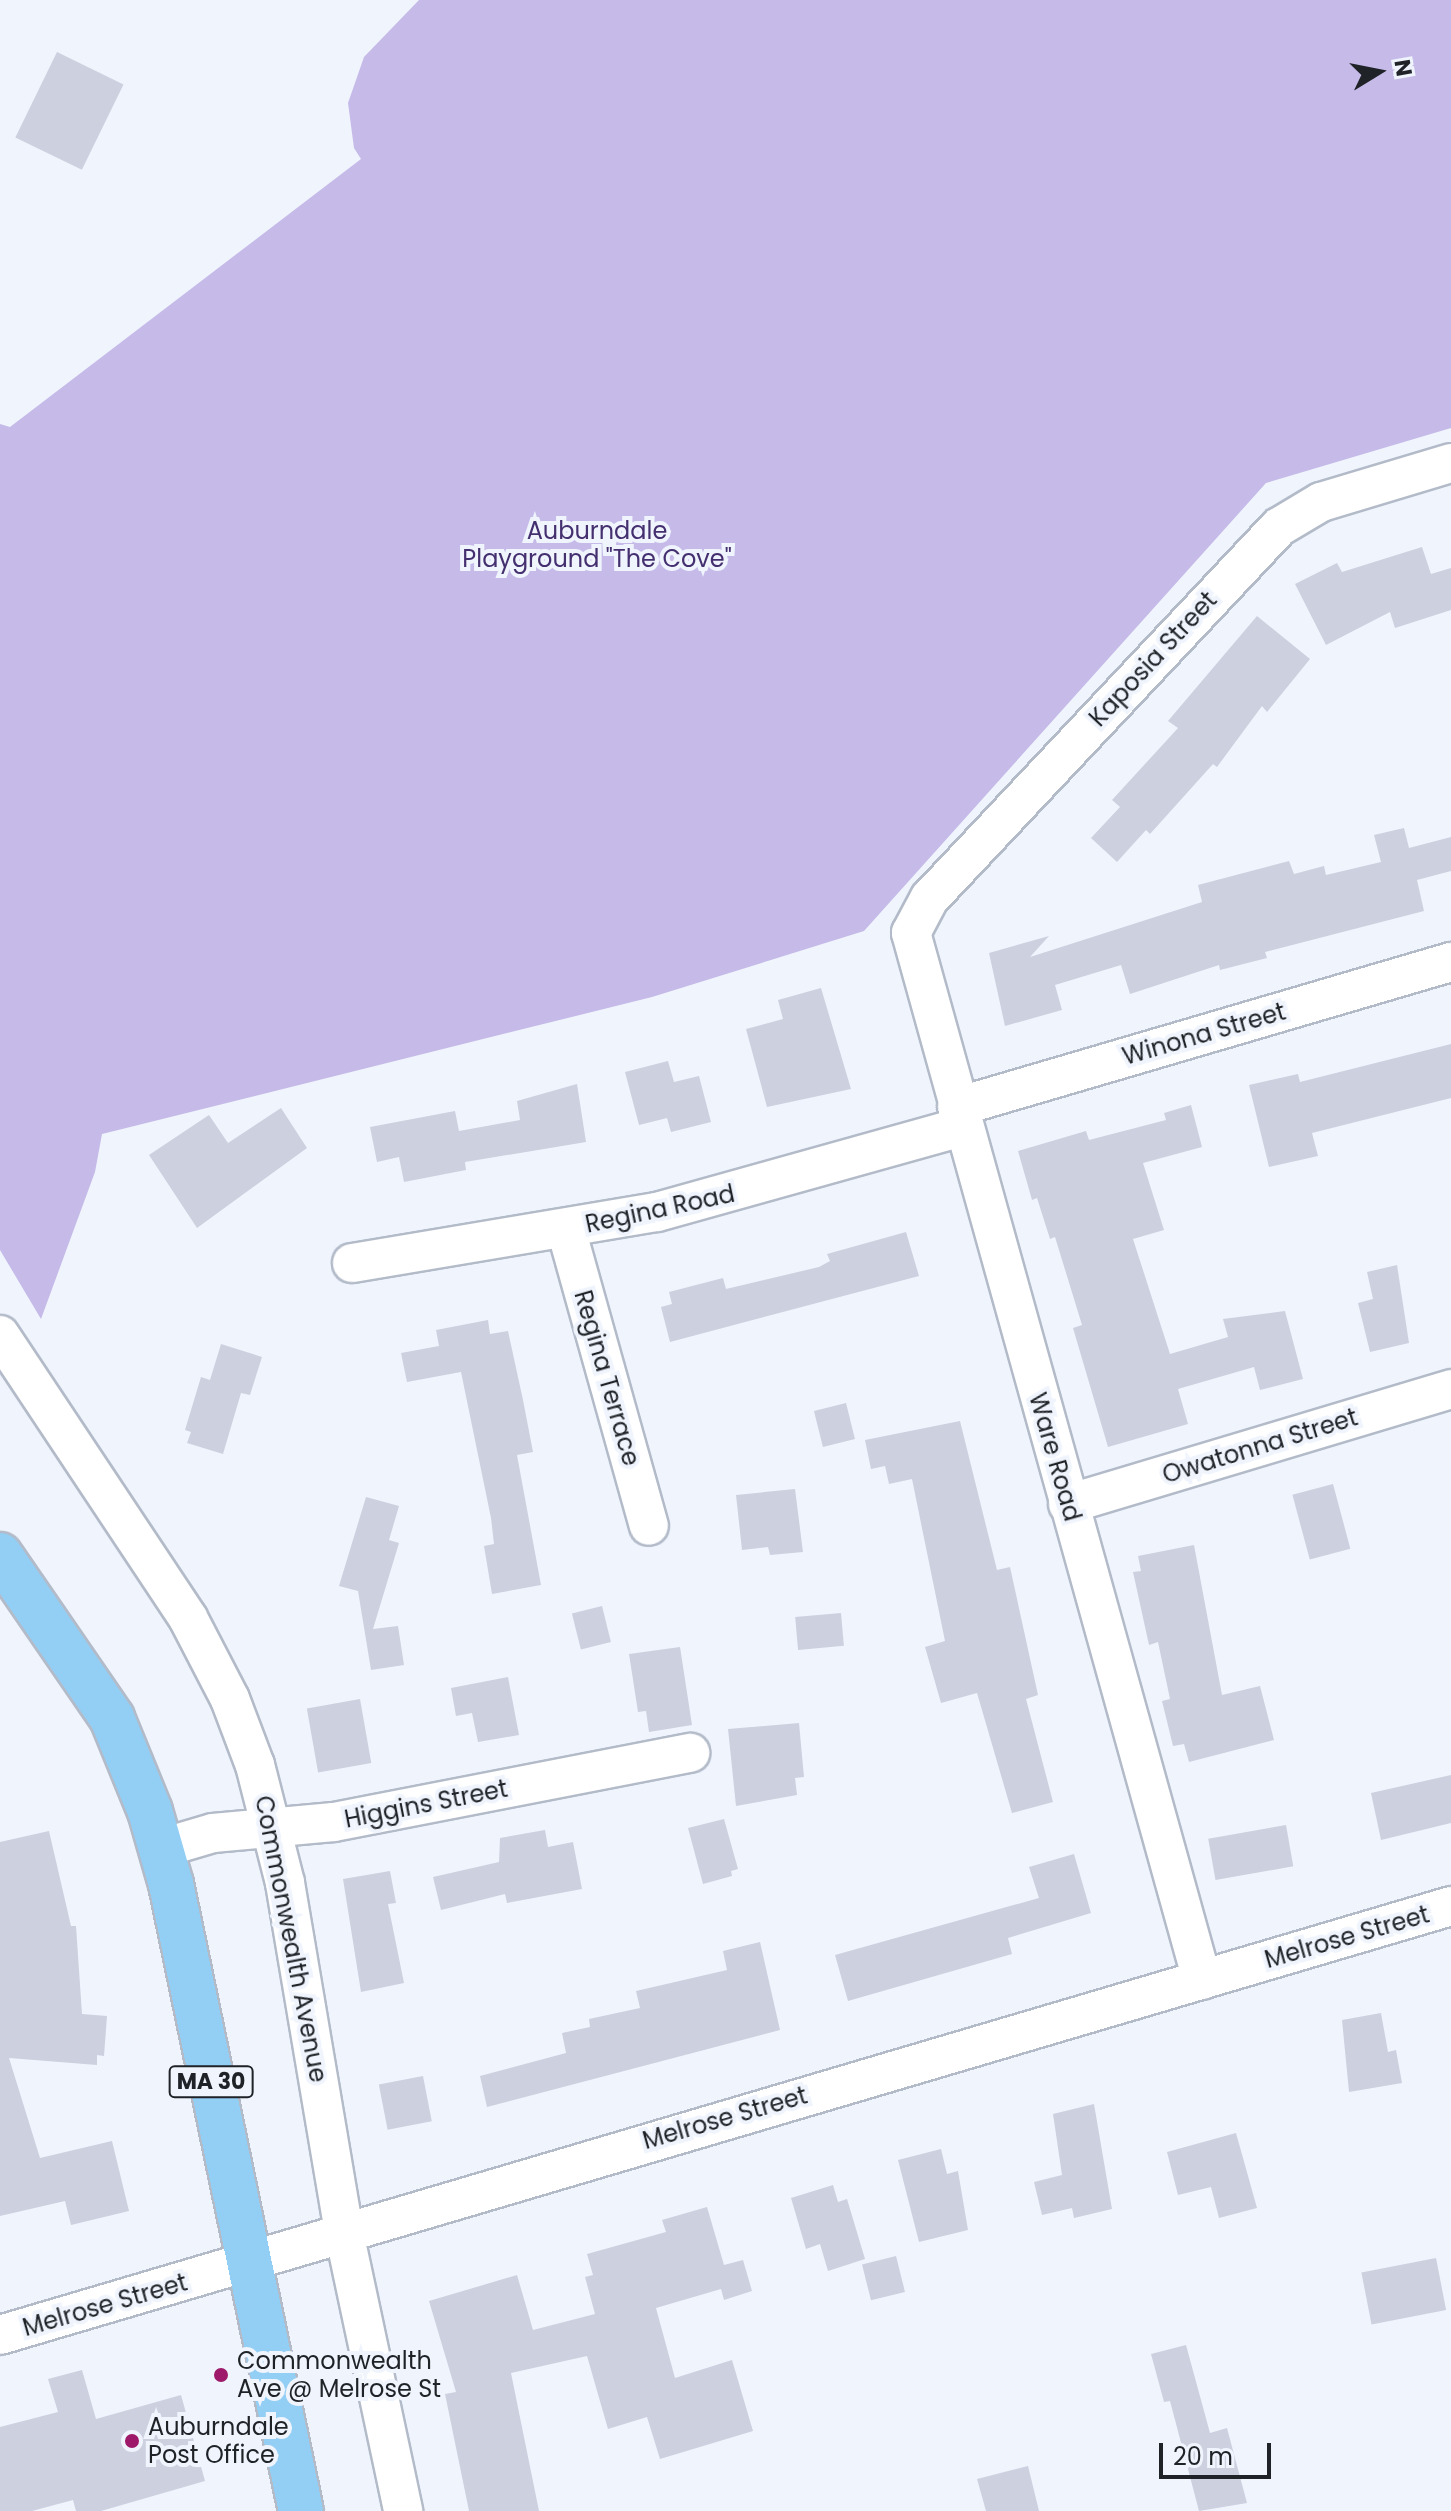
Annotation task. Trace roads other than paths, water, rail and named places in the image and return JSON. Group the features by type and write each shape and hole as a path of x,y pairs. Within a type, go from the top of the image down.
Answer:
{"main road":[{"name":"MA 30","path":"0,1555 112,1718 162,1848 301,2511"}],"street":[{"name":"Kaposia Street","path":"911,933 930,898 1279,527 1321,502 1451,463"},
{"name":"Ware Road","path":"911,933 959,1117 1202,1980"},
{"name":"Winona Street","path":"959,1117 1451,962"},
{"name":"Regina Road","path":"352,1263 566,1229 737,1192 959,1117"},
{"name":"Regina Terrace","path":"566,1229 649,1526"},
{"name":"Commonwealth Avenue","path":"0,1335 203,1644 242,1730 272,1826 345,2237 403,2511"},
{"name":"Owatonna Street","path":"1068,1504 1451,1389"},
{"name":"Higgins Street","path":"162,1848 213,1833 334,1822 690,1753"},
{"name":"Melrose Street","path":"0,2335 345,2237 524,2176 1451,1906"}],"place":[{"name":"Commonwealth Ave @ Melrose St","path":"221,2375"},
{"name":"Auburndale Post Office","path":"132,2441"}],"park label":[{"name":"Auburndale Playground \"The Cove\"","path":"597,545"}]}
